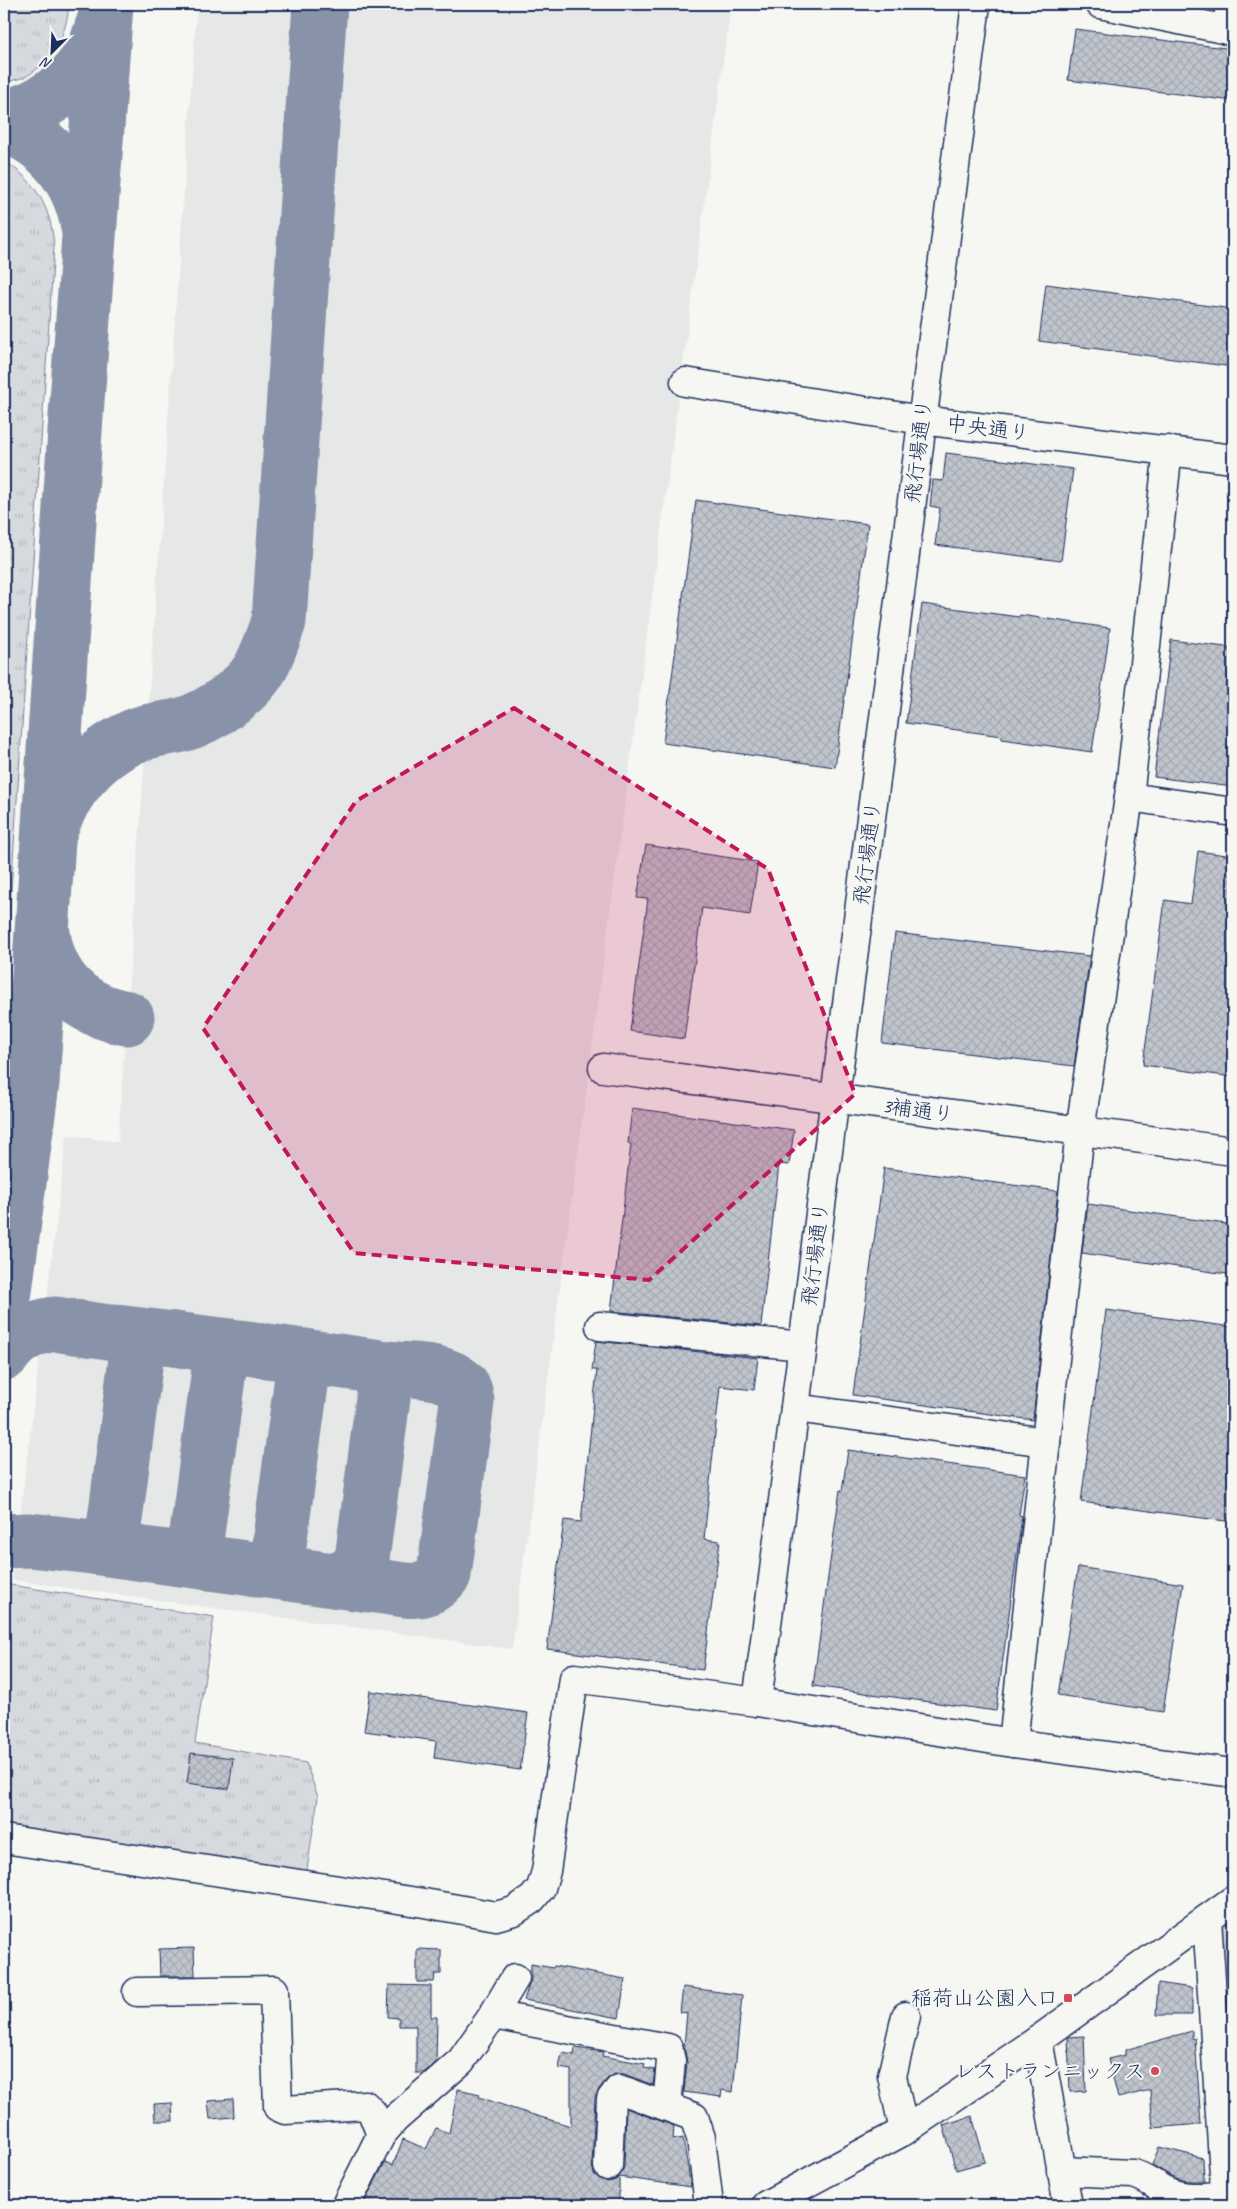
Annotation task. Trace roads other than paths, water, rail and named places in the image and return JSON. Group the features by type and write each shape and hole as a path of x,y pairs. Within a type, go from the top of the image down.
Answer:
{"street":[{"name":"飛行場通り","path":"757,1702 976,4"},
{"path":"1100,4 1230,21"},
{"name":"中央通り","path":"685,382 922,420 1233,459"},
{"path":"1013,1743 1080,1131 1129,797 1168,450"},
{"path":"1129,797 1233,812"},
{"name":"3補通り","path":"603,1068 1233,1152"},
{"path":"600,1326 803,1346"},
{"path":"795,1408 1046,1442"},
{"path":"4,1839 424,1902 496,1916 514,1911 532,1899 541,1888 546,1871 574,1678 757,1702 1013,1743 1233,1773"},
{"path":"770,2204 904,2131 1038,2040 1233,1900"},
{"path":"1062,2171 1133,2174 1144,2176 1163,2190 1180,2197 1226,2200 1207,1919"},
{"path":"346,2205 381,2135 395,2119 461,2061 493,2015 515,1978"},
{"path":"137,1992 274,1990 278,2106 285,2110 365,2105 372,2112 381,2135"},
{"path":"493,2015 668,2048 670,2061 667,2106"},
{"path":"904,2131 892,2076 906,2016"},
{"path":"1038,2040 1068,2205"},
{"path":"608,2166 610,2099 619,2089 694,2117 700,2138 709,2205"}],"place":[{"name":"稲荷山公園入口","path":"1068,1998"},
{"name":"レストランニックス","path":"1155,2071"}]}
